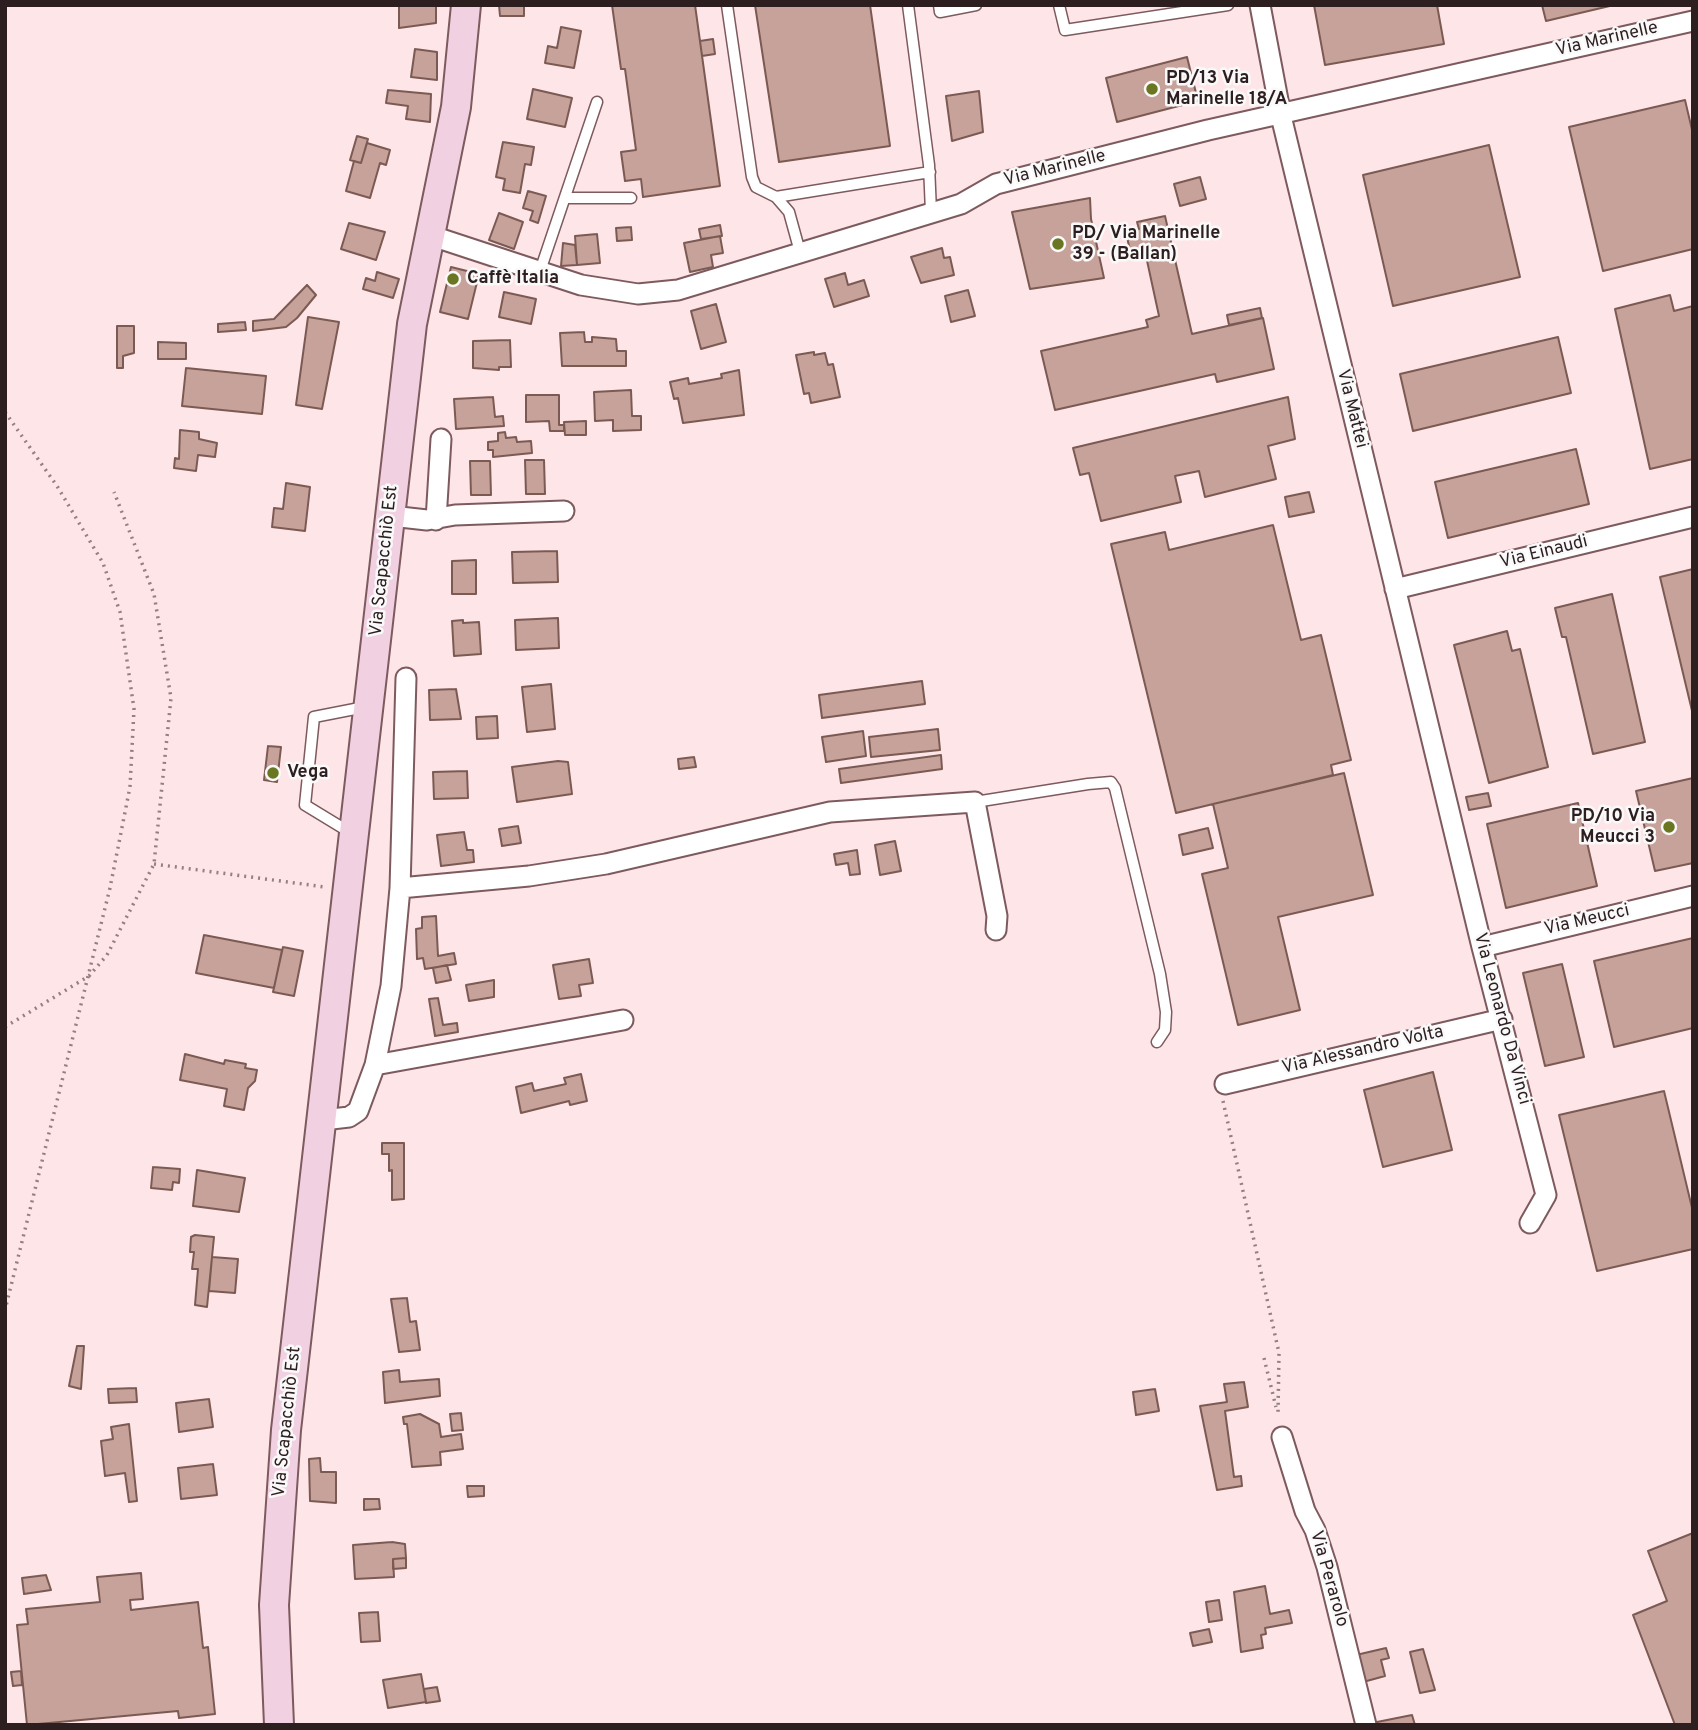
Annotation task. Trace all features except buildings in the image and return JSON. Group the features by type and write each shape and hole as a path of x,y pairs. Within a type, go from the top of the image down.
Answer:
{"main road":[{"name":"Via Scapacchiò Est","path":"279,1725 274,1605 278,1521 411,324 456,107 466,5"}],"street":[{"name":"Via Mattei","path":"1260,5 1281,116 1449,811"},
{"name":"Via Marinelle","path":"429,235 581,285 638,294 678,289 961,204 996,184 1208,130 1281,116 1693,20"},
{"path":"436,520 441,439"},
{"path":"391,516 436,520 455,514 564,510"},
{"name":"Via Einaudi","path":"1395,589 1693,517"},
{"path":"323,1120 349,1117 358,1111 375,1065 391,986 400,888 406,678"},
{"path":"400,888 529,876 606,864 830,813 975,802 997,916 996,930"},
{"name":"Via Leonardo Da Vinci","path":"1449,811 1546,1195 1530,1223"},
{"name":"Via Meucci","path":"1482,947 1693,896"},
{"name":"Via Alessandro Volta","path":"1225,1084 1502,1019"},
{"path":"375,1065 623,1020"},
{"name":"Via Perarolo","path":"1282,1437 1305,1511 1315,1530 1327,1567 1366,1725"}],"lane":[{"path":"727,5 752,177 756,187 776,197 789,212 800,252"},
{"path":"908,5 930,172 931,212"},
{"path":"939,5 940,12 976,5"},
{"path":"1059,5 1065,30 1228,5"},
{"path":"540,271 597,102"},
{"path":"776,197 930,172"},
{"path":"565,198 631,198"},
{"path":"354,835 305,805 314,717 369,706"},
{"path":"975,802 1111,782 1115,788 1160,974 1166,1012 1165,1030 1157,1042"}],"path":[{"path":"5,412 57,486 103,563 120,612 134,709 130,787 89,976 5,1310"},
{"path":"5,1027 89,976 107,955 154,864 171,698 153,594 114,492"},
{"path":"154,864 348,891"},
{"path":"1225,1084 1222,1095 1279,1353 1278,1414"},
{"path":"1264,1357 1282,1437"}],"place":[{"name":"PD/13 Via Marinelle 18/A","path":"1152,89"},
{"name":"PD/ Via Marinelle 39 - (Ballan)","path":"1058,244"},
{"name":"Caffè Italia","path":"453,279"},
{"name":"Vega","path":"273,773"},
{"name":"PD/10 Via Meucci 3","path":"1669,827"}]}
